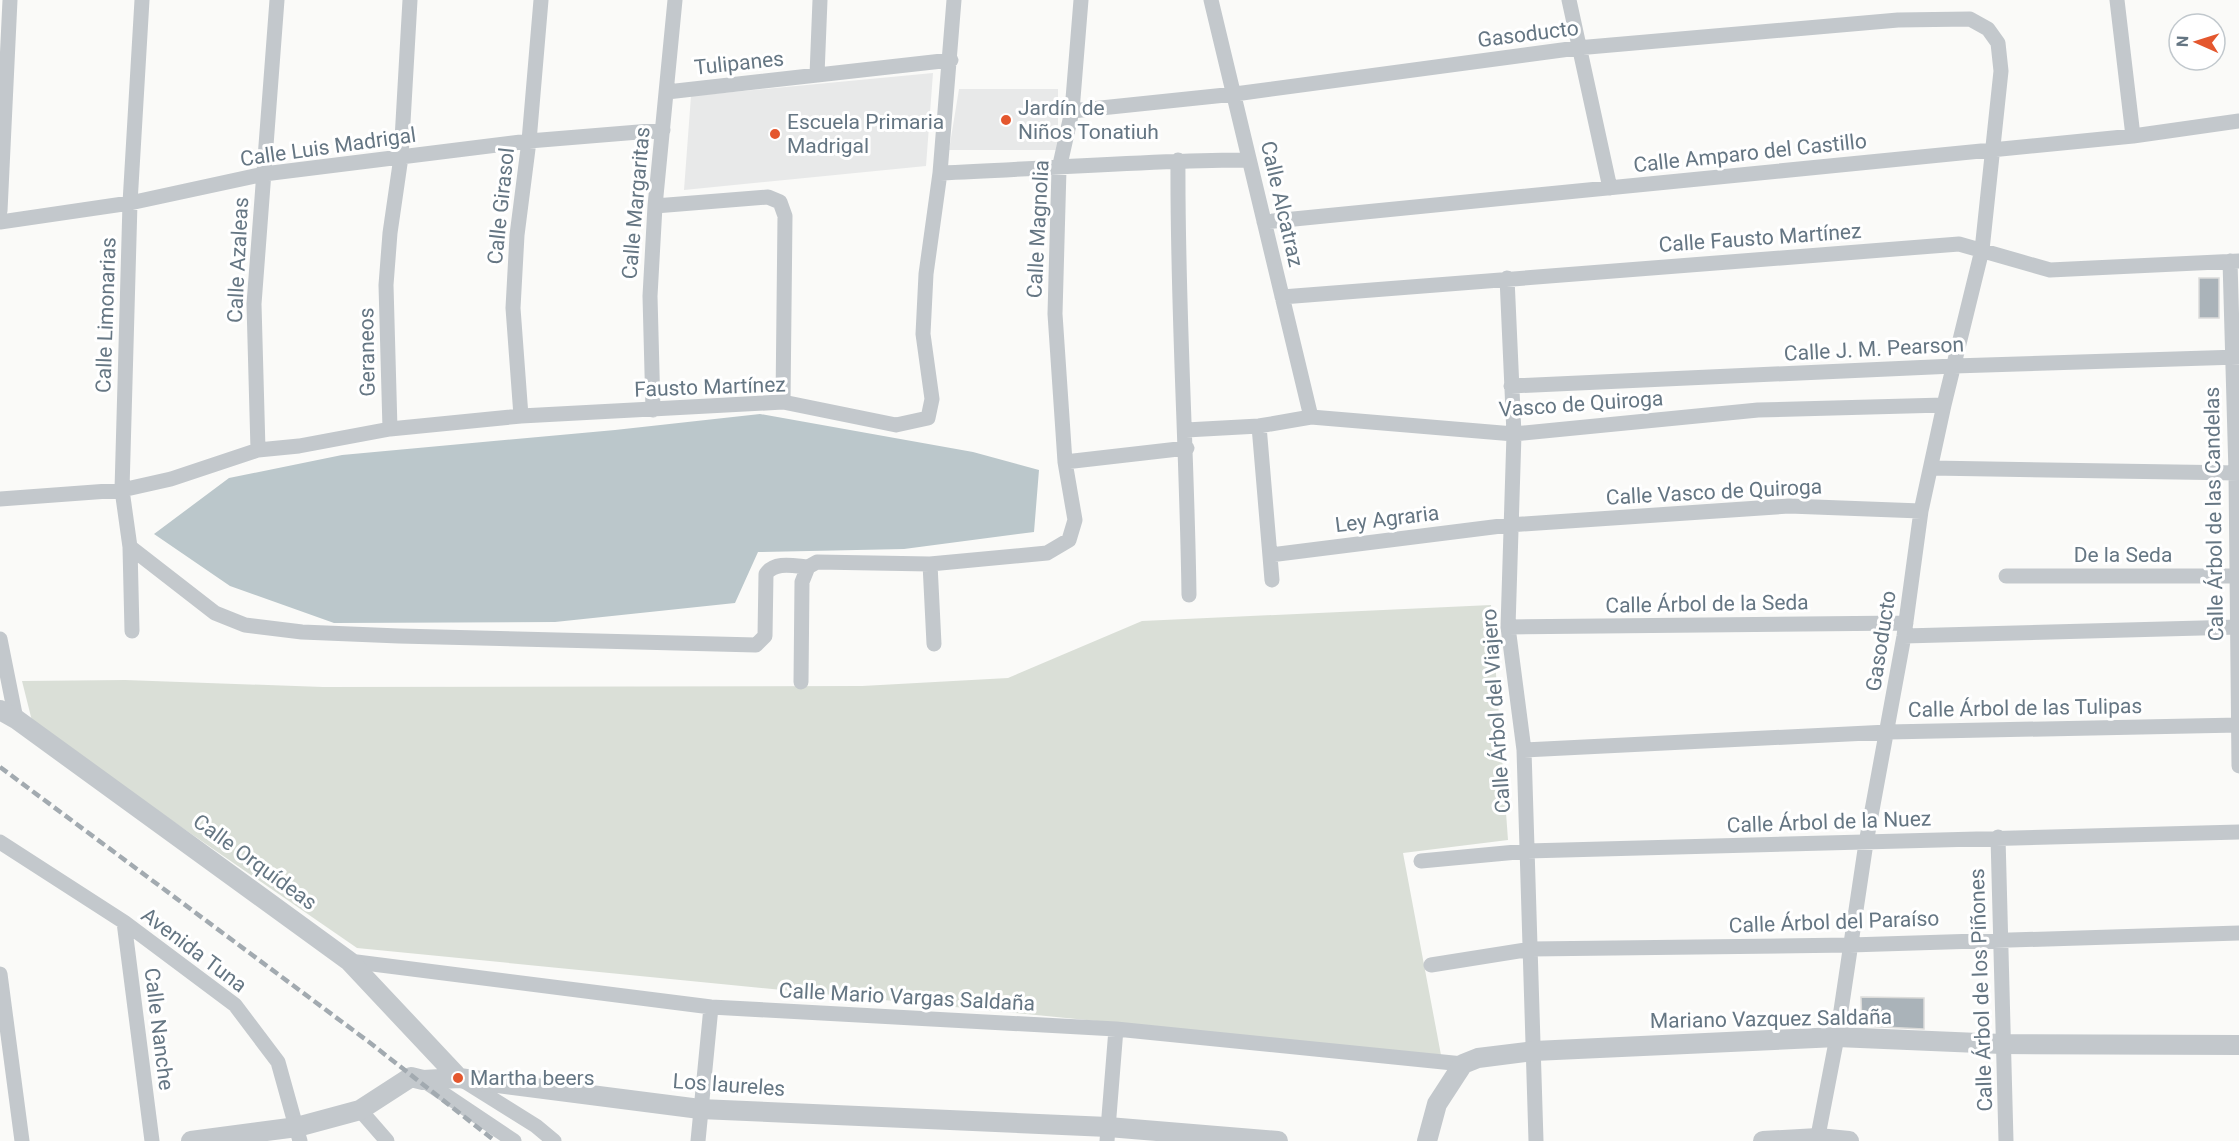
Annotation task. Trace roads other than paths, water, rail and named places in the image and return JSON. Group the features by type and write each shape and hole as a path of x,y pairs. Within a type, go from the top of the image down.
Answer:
{"street":[{"path":"0,211 10,0"},
{"name":"Calle Limonarias","path":"132,631 130,547 122,490 130,203 142,0"},
{"name":"Calle Azaleas","path":"258,450 254,304 277,0"},
{"name":"Geraneos","path":"390,429 386,285 390,233 402,157 410,0"},
{"name":"Calle Girasol","path":"521,416 513,308 517,235 529,141 540,0"},
{"name":"Calle Margaritas","path":"653,410 650,296 655,206 675,0"},
{"path":"820,0 817,75 951,60"},
{"path":"954,0 951,60 940,173 1059,169 1178,160 1249,160"},
{"name":"Calle Magnolia","path":"130,547 215,613 245,625 302,632 399,636 756,645 765,636 766,574 770,568 808,567 817,562 930,564 1047,553 1069,540 1075,520 1065,462 1055,314 1059,169 1072,111 1081,0"},
{"name":"Calle Alcatraz","path":"1211,0 1311,417"},
{"path":"1569,0 1577,48 1610,188"},
{"path":"2117,0 2133,136"},
{"name":"Gasoducto","path":"1072,111 1235,94 1577,48 1898,20 1970,19 1989,28 1998,43 2001,71 1982,250 1944,405 1921,512 1888,732 1866,843 1837,1037 1817,1140"},
{"name":"Tulipanes","path":"667,92 817,75"},
{"name":"Calle Amparo del Castillo","path":"1264,222 2133,136 2239,121"},
{"name":"Calle Luis Madrigal","path":"0,222 130,203 264,174 529,141 663,130"},
{"path":"1178,160 1178,258 1187,448 1188,595"},
{"name":"Fausto Martínez","path":"390,429 521,416 783,402 896,425 928,418 932,399 923,334 926,274 940,173"},
{"path":"655,206 768,197 780,202 785,216 783,402"},
{"name":"Calle Fausto Martínez","path":"1282,297 1959,244 2049,270 2234,261"},
{"name":"Calle Árbol de las Candelas","path":"2234,261 2238,473 2239,766"},
{"name":"Calle Árbol del Viajero","path":"1507,278 1514,434 1509,525 1509,627 1524,750 1536,1141"},
{"name":"Calle J. M. Pearson","path":"1511,387 1954,366 2235,357"},
{"name":"Vasco de Quiroga","path":"1186,430 1259,426 1311,417 1514,434 1758,410 1944,405"},
{"path":"1259,426 1272,580"},
{"path":"0,499 122,490 171,479 258,450 299,446 390,429"},
{"path":"1065,462 1187,448"},
{"path":"1931,468 2238,473"},
{"name":"Calle Vasco de Quiroga","path":"1509,525 1790,506 1921,512"},
{"name":"Ley Agraria","path":"1270,555 1509,525"},
{"path":"930,564 934,644"},
{"path":"801,682 801,582 808,567"},
{"name":"De la Seda","path":"2006,576 2239,576"},
{"name":"Calle Árbol de la Seda","path":"1509,627 1905,629 2239,627"},
{"path":"0,639 8,715"},
{"name":"Calle Orquídeas","path":"8,715 349,961 459,1078"},
{"name":"Calle Árbol de las Tulipas","path":"1524,750 1888,732 2238,725"},
{"name":"Calle Árbol de la Nuez","path":"1421,861 1527,851 2239,832"},
{"name":"Calle Árbol de los Piñones","path":"1998,837 2006,1141"},
{"name":"Avenida Tuna","path":"0,842 124,922 235,1005 278,1062 299,1134"},
{"name":"Calle Nanche","path":"124,922 152,1141"},
{"name":"Calle Árbol del Paraíso","path":"1431,965 1531,949 1850,945 2000,938 2239,933"},
{"name":"Calle Mario Vargas Saldaña","path":"349,961 711,1007 1116,1029 1463,1064"},
{"path":"0,974 22,1141"},
{"path":"698,1141 711,1007"},
{"path":"1108,1134 1116,1029"},
{"name":"Mariano Vazquez Saldaña","path":"1463,1064 1478,1058 1534,1051 1837,1037 2002,1044 2239,1045"},
{"path":"1427,1141 1437,1104 1463,1064"},
{"name":"Los laureles","path":"191,1141 299,1134 360,1110 411,1077 423,1080 459,1078 700,1109 1108,1134 1278,1141"},
{"path":"459,1078 528,1120 554,1141"},
{"path":"423,1080 514,1141"},
{"path":"360,1110 387,1141"},
{"path":"1763,1141 1849,1141"}],"railway":[{"path":"0,767 369,1042 495,1141"}],"place":[{"name":"Jardín de Niños Tonatiuh","path":"1006,120"},
{"name":"Escuela Primaria Madrigal","path":"775,134"},
{"name":"Martha beers","path":"458,1078"}]}
